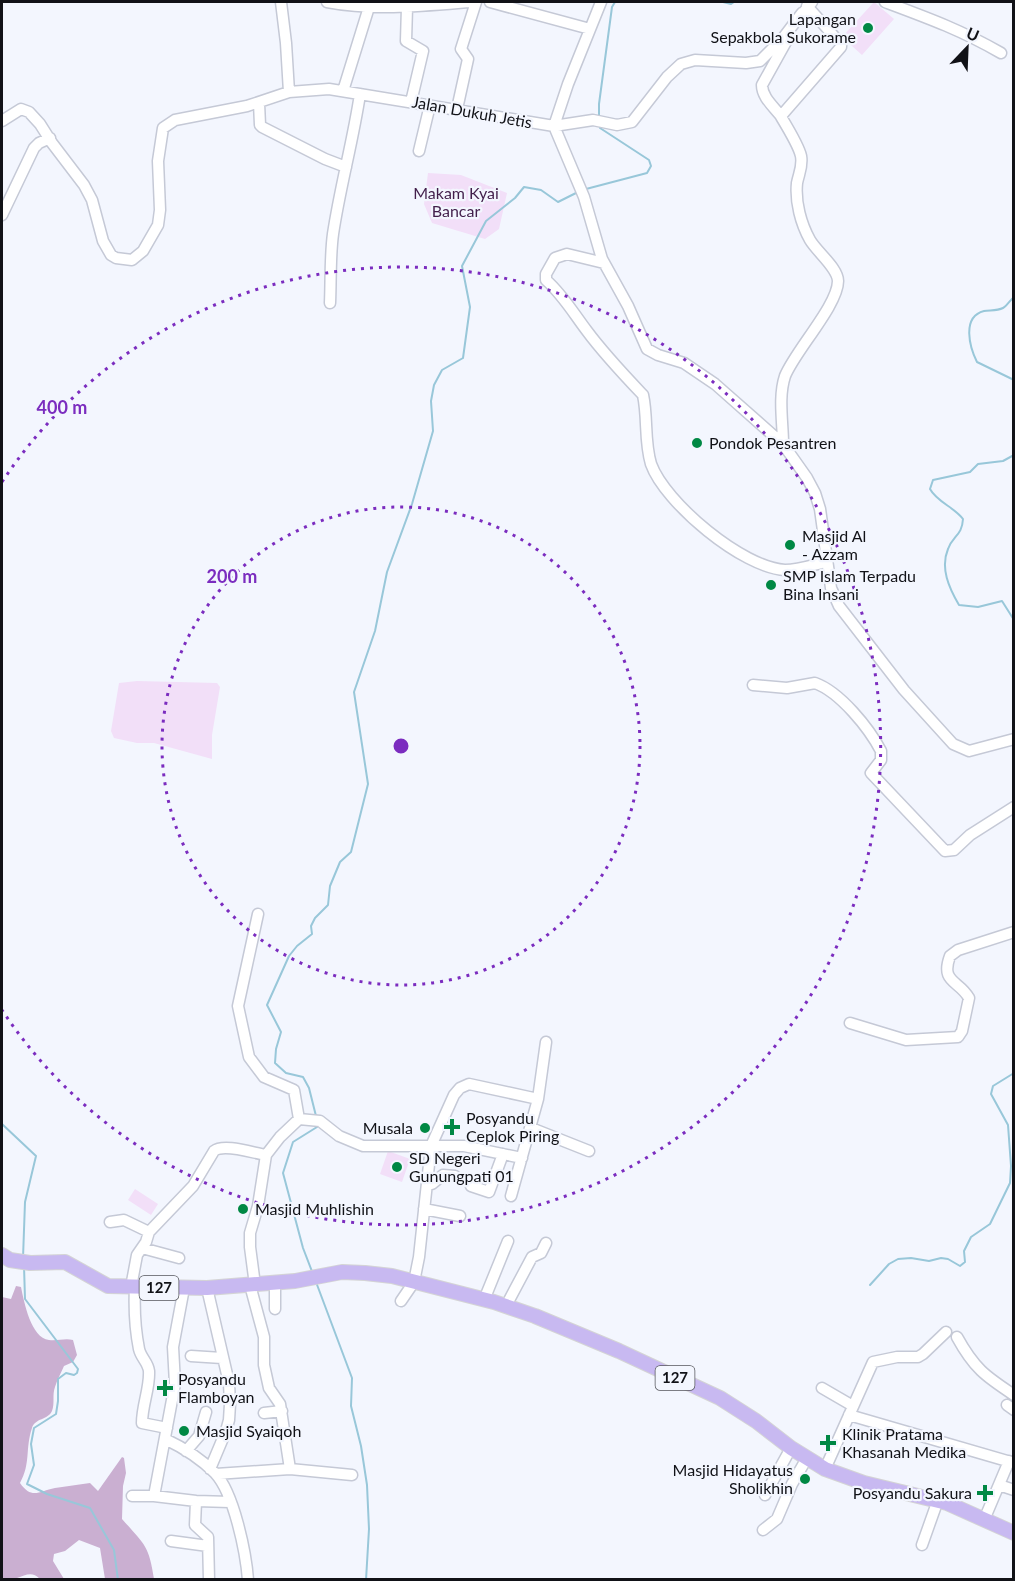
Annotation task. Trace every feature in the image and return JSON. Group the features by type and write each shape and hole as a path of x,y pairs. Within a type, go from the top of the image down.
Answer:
{"main road":[{"name":"127","path":"6,1257 30,1263 65,1262 103,1284 133,1287 207,1288 296,1281 317,1275 342,1272 365,1273 414,1282 506,1306 619,1351 720,1398 825,1469 864,1483 939,1500 1014,1533"}],"street":[{"path":"281,2 286,43 288,92"},
{"path":"327,2 369,7 407,7 470,2"},
{"path":"457,109 468,57 461,49 476,2"},
{"path":"490,2 590,29"},
{"name":"Jalan Dukuh Jetis","path":"50,138 92,200 107,249 116,258 132,260 143,251 158,225 160,210 158,161 163,128 167,123 259,103 288,92 329,90 554,126 601,2"},
{"path":"885,2 969,34 1000,53"},
{"path":"343,92 369,7"},
{"path":"407,7 406,41 423,51 411,102"},
{"path":"781,117 841,47 841,44 807,7"},
{"path":"783,444 782,387 786,373 827,308 837,287 838,278 835,270 819,254 802,222 797,183 801,168 801,155 781,117 764,95 762,85 807,7"},
{"path":"807,7 783,38 760,61 746,63 695,60 681,64 667,77 632,122 617,125 593,120 554,126 582,192 604,263 621,291 647,349 684,363 744,408 783,444 807,478 820,509 831,588 839,606 904,690 953,744 969,751 1014,739"},
{"path":"330,303 332,237 354,138 360,94"},
{"path":"259,103 262,128 317,156 346,167"},
{"path":"419,151 430,105"},
{"path":"2,121 14,113 26,110 50,138 39,142 34,148 2,215"},
{"path":"604,263 567,254 555,258 546,274 546,280 559,292 617,367 644,395 646,438 651,464 664,488 717,538 748,559 785,570 826,562"},
{"path":"753,685 787,688 815,683 837,695 848,706 881,751 881,760 871,773 945,851 954,850 970,835 1014,807"},
{"path":"258,914 238,1006 249,1057 264,1077 294,1090 299,1119"},
{"path":"850,1023 906,1040 958,1037 962,1031 969,998 967,993 949,978 947,969 950,956 958,950 1014,932"},
{"path":"511,1196 538,1099 546,1042"},
{"path":"401,1300 414,1282 419,1257 431,1146 454,1095 465,1085 538,1099"},
{"path":"290,1469 282,1411 269,1388 264,1365 264,1337 252,1285 250,1233 258,1206 266,1155 280,1137 299,1119 316,1120 339,1136 363,1146 464,1146 522,1158"},
{"path":"531,1128 589,1151"},
{"path":"167,1428 142,1423 149,1374 138,1342 133,1287 136,1255 142,1248 148,1232 193,1186 217,1148 266,1155"},
{"path":"471,1186 489,1192 504,1154"},
{"path":"427,1184 432,1184 443,1175 455,1176"},
{"path":"424,1209 460,1216"},
{"path":"110,1222 124,1220 148,1232"},
{"path":"484,1300 508,1241"},
{"path":"506,1306 532,1257 541,1253 546,1243"},
{"path":"142,1248 179,1258"},
{"path":"275,1282 275,1309"},
{"path":"154,1496 175,1384 173,1347 184,1288"},
{"path":"207,1288 229,1383 229,1420 213,1471"},
{"path":"825,1469 873,1362 897,1357 918,1357 946,1332"},
{"path":"957,1337 971,1361 994,1383 1014,1395"},
{"path":"191,1356 222,1358"},
{"path":"822,1388 851,1410 1011,1462 984,1520"},
{"path":"264,1413 282,1411"},
{"path":"186,1451 199,1436 206,1412"},
{"path":"165,1440 186,1451 213,1471 224,1487 246,1554 248,1580"},
{"path":"765,1494 791,1448"},
{"path":"763,1530 777,1520 792,1484 807,1458"},
{"path":"213,1471 290,1469 352,1475"},
{"path":"999,1485 1014,1490"},
{"path":"132,1496 230,1502"},
{"path":"922,1545 939,1500"},
{"path":"196,1501 195,1525 206,1534 209,1580"},
{"path":"171,1541 208,1546"}],"green space":[{"name":"Lapangan Sepakbola Sukorame","path":"874,2 894,19 862,55 842,37"},
{"name":"Makam Kyai Bancar","path":"428,173 461,175 507,193 499,229 485,239 432,223 424,204"},
{"path":"137,681 217,683 220,687 212,735 212,759 154,743 137,743 114,738 111,731 119,683"},
{"path":"388,1151 410,1159 402,1182 380,1174"},
{"path":"135,1189 158,1204 151,1215 128,1200"}],"shaded area":[{"path":"16,1286 21,1287 29,1318 37,1333 49,1340 73,1340 77,1355 73,1362 64,1366 58,1379 54,1390 52,1411 48,1416 36,1422 32,1428 26,1469 20,1483 32,1493 90,1483 98,1491 122,1457 124,1458 126,1473 123,1486 122,1519 144,1546 150,1559 154,1579 105,1579 100,1548 79,1540 65,1551 54,1554 53,1561 64,1579 40,1579 29,1574 13,1579 2,1579 2,1297 11,1299"}],"waterway":[{"path":"599,117 612,7 615,2"},
{"path":"723,2 731,4 734,2"},
{"path":"586,189 647,173 651,166 649,160 600,128 600,125"},
{"path":"316,1116 309,1088 303,1077 286,1073 275,1063 281,1032 267,1005 289,956 312,934 311,926 315,918 328,905 330,886 340,862 351,852 368,784 354,692 375,631 387,572 412,504 433,431 431,401 434,385 442,370 463,358 470,307 462,266 486,221 515,198 524,187 541,190 558,202 578,192"},
{"path":"1014,297 1003,308 977,314 972,320 969,334 977,362 1014,380"},
{"path":"1014,455 1003,461 978,464 970,472 933,480 930,489 963,519 961,529 948,549 945,563 949,585 959,605 978,607 1002,601 1014,620"},
{"path":"870,1285 889,1264 898,1259 911,1258 929,1261 941,1258 960,1266 965,1262 964,1251 971,1237 990,1224 1010,1183 1008,1125 991,1094 993,1086 1014,1073"},
{"path":"2,1124 36,1156 25,1202 23,1258"},
{"path":"313,1274 303,1248 283,1173 293,1142 317,1125"},
{"path":"24,1266 25,1299 78,1369 74,1375 66,1373 58,1379 56,1414 34,1428 31,1444 34,1465 27,1484 47,1494 90,1508 114,1550 118,1580"},
{"path":"316,1282 352,1378 351,1406 361,1446 367,1485 369,1529 366,1580"}],"place":[{"name":"Lapangan Sepakbola Sukorame","path":"868,28"},
{"name":"Pondok Pesantren","path":"697,443"},
{"name":"Masjid Al - Azzam","path":"790,545"},
{"name":"SMP Islam Terpadu Bina Insani","path":"771,585"},
{"name":"Posyandu Ceplok Piring","path":"452,1127"},
{"name":"Musala","path":"425,1128"},
{"name":"SD Negeri Gunungpati 01","path":"397,1167"},
{"name":"Masjid Muhlishin","path":"243,1209"},
{"name":"Posyandu Flamboyan","path":"165,1388"},
{"name":"Masjid Syaiqoh","path":"184,1431"},
{"name":"Klinik Pratama Khasanah Medika","path":"828,1443"},
{"name":"Masjid Hidayatus Sholikhin","path":"805,1479"},
{"name":"Posyandu Sakura","path":"985,1493"}]}
